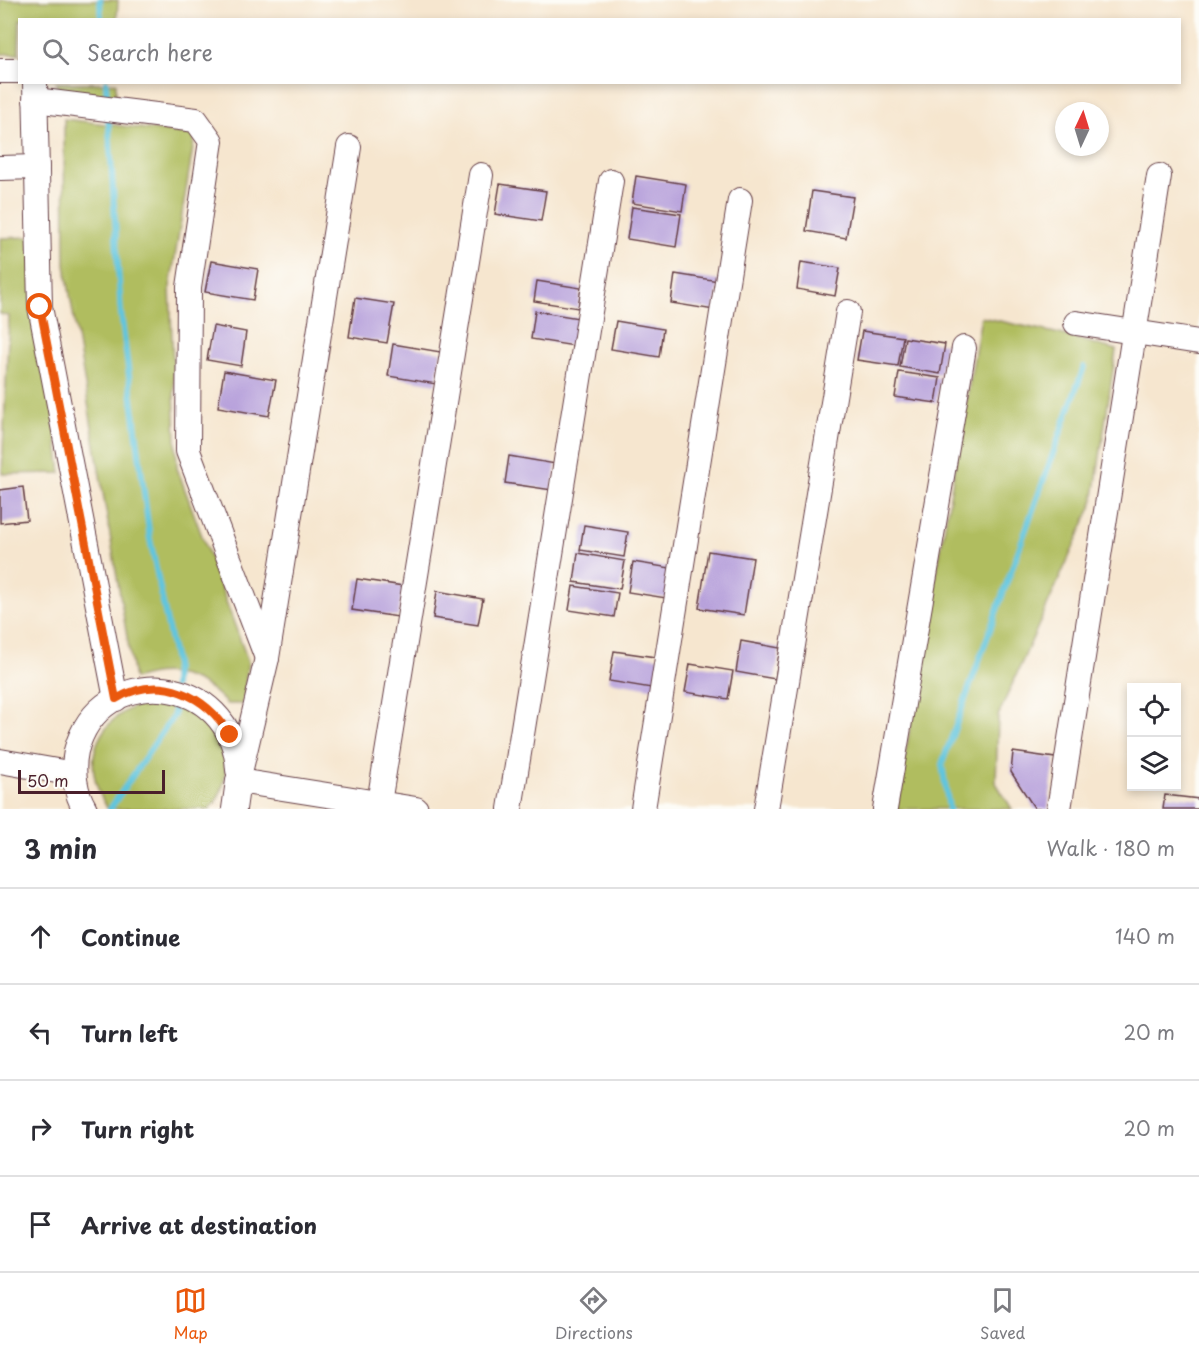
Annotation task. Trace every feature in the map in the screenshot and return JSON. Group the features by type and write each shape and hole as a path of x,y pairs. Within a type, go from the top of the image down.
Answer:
{"street":[{"path":"0,71 18,70"},
{"path":"127,694 40,307 35,91 196,120 211,141 189,287 188,451 267,658"},
{"path":"234,809 238,781 267,658 349,147"},
{"path":"0,168 37,167"},
{"path":"379,805 481,175"},
{"path":"1059,809 1159,176"},
{"path":"510,809 611,181"},
{"path":"643,809 740,200"},
{"path":"766,809 848,312"},
{"path":"1076,323 1199,342"},
{"path":"885,809 964,348"},
{"path":"85,809 74,774 79,742 86,727 96,714 127,694 153,688 170,689 199,700 211,710 230,735 235,749 238,781 227,809"},
{"path":"0,761 74,774"},
{"path":"238,781 416,809"}],"green space":[{"path":"0,0 118,0 117,18 18,18 18,54 0,54"},
{"path":"56,84 116,84 116,96 59,91"},
{"path":"64,119 195,135 170,287 177,468 248,661 243,704 227,704 207,686 184,676 160,673 134,679 65,265"},
{"path":"31,237 61,473 2,474 9,316 0,314 0,238"},
{"path":"981,317 1060,334 1116,350 1093,503 998,716 996,783 1012,809 896,809"},
{"path":"152,701 180,704 195,712 216,735 225,764 224,780 219,795 210,809 108,809 94,774 94,757 98,742 106,728 118,716 133,707"}],"building":[{"path":"636,176 686,184 682,211 632,203"},
{"path":"500,184 546,191 541,221 495,214"},
{"path":"812,191 853,197 846,238 806,231"},
{"path":"632,207 681,214 676,247 627,239"},
{"path":"211,261 258,269 253,300 205,292"},
{"path":"801,262 840,268 835,296 797,289"},
{"path":"675,274 719,281 714,310 671,303"},
{"path":"537,281 581,288 578,308 534,301"},
{"path":"355,298 394,304 387,343 349,337"},
{"path":"535,311 579,318 574,346 531,339"},
{"path":"616,321 663,329 659,357 611,349"},
{"path":"213,326 246,332 241,366 207,360"},
{"path":"862,331 903,337 898,366 857,360"},
{"path":"905,338 945,344 940,374 900,367"},
{"path":"393,344 441,352 436,384 388,376"},
{"path":"224,371 276,380 269,416 218,407"},
{"path":"899,372 940,378 936,403 895,397"},
{"path":"509,456 556,464 552,490 505,483"},
{"path":"23,487 27,520 0,523 0,490"},
{"path":"584,525 628,532 624,557 580,550"},
{"path":"708,551 753,558 744,615 699,608"},
{"path":"578,553 625,561 620,589 574,582"},
{"path":"633,562 677,569 672,599 628,592"},
{"path":"357,579 403,586 398,617 352,610"},
{"path":"573,586 618,593 614,617 569,610"},
{"path":"437,591 483,599 478,625 433,618"},
{"path":"741,641 780,648 775,679 736,672"},
{"path":"614,651 662,658 657,689 609,681"},
{"path":"690,664 733,671 728,699 685,692"},
{"path":"1013,752 1055,758 1048,809 1035,809 1011,772"},
{"path":"1165,795 1199,799 1199,809 1163,809"}],"waterway":[{"path":"100,0 101,18"},
{"path":"106,84 107,103"},
{"path":"108,113 121,313 150,539 175,662 174,686"},
{"path":"949,809 942,764 1084,367"},
{"path":"110,809 174,715 174,696"}],"route":[{"path":"40,307 116,699 137,690 153,688 184,693 199,700 211,710 222,721 230,735"}]}
